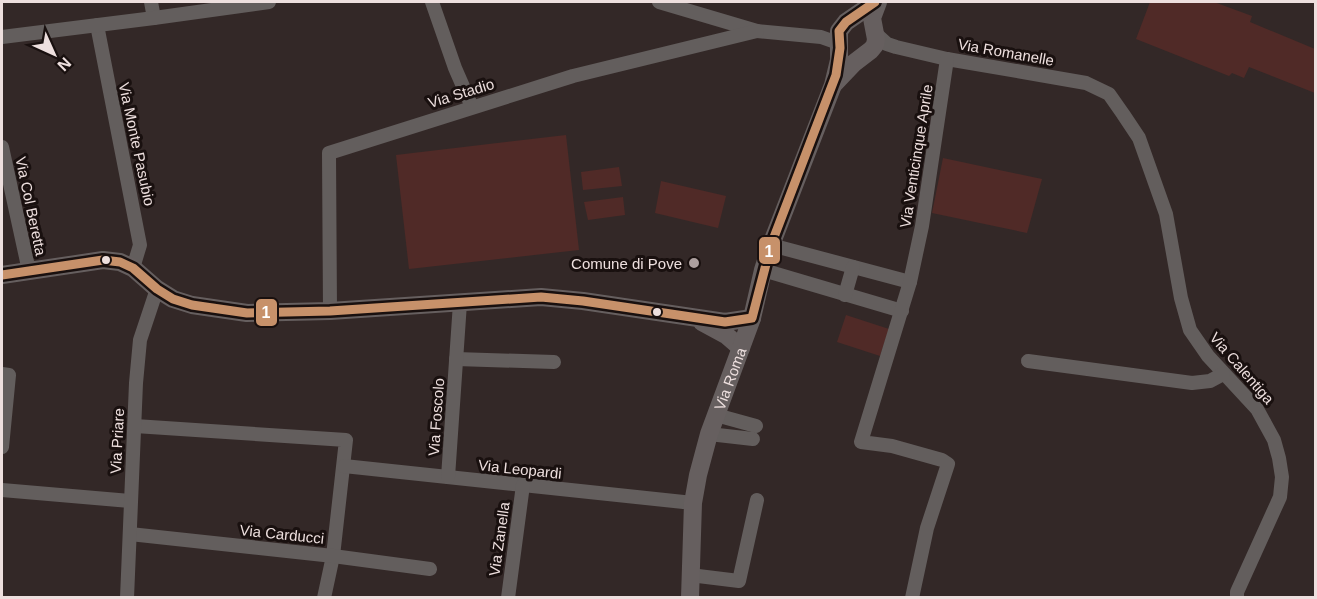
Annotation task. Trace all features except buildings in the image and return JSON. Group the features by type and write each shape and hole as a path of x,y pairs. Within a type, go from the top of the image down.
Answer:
{"street":[{"path":"151,2 154,18"},
{"path":"2,37 269,2"},
{"path":"432,2 455,68 472,107"},
{"path":"659,2 757,31 838,35 863,20 870,41"},
{"path":"838,35 877,2"},
{"path":"838,35 849,56 870,41 872,18 877,2"},
{"name":"Via Monte Pasubio","path":"97,25 140,245 132,268"},
{"name":"Via Stadio","path":"330,311 329,153 573,76 757,31"},
{"name":"Via Roma","path":"690,597 693,503 709,434 752,318 762,270 833,85 838,35"},
{"name":"Via Roma","path":"833,85 870,41"},
{"name":"Via Romanelle","path":"870,41 947,59 1086,83 1109,94"},
{"name":"Via Venticinque Aprile","path":"912,597 927,528 948,464 942,460 892,446 861,442 910,282 922,226 947,59"},
{"name":"Via Calentiga","path":"1109,94 1138,138 1166,214 1181,298 1190,330 1223,374 1248,398 1266,422 1274,440 1282,477 1280,496 1237,592 1237,597"},
{"name":"Via Col Beretta","path":"2,147 29,271"},
{"path":"771,245 910,282"},
{"path":"2,274 103,260 120,262 132,268 173,299 192,305 247,313 330,311 541,297 725,322 752,318"},
{"path":"845,295 853,267"},
{"path":"762,270 902,311"},
{"name":"Via Priare","path":"127,597 130,501 140,340 157,289"},
{"name":"Via Foscolo","path":"448,477 460,303"},
{"path":"696,319 726,335 741,348"},
{"name":"Via Foscolo","path":"456,359 554,362"},
{"path":"1028,361 1192,383 1210,381 1223,374"},
{"path":"2,374 9,375 2,447"},
{"path":"709,434 754,432 716,415"},
{"path":"135,426 346,440 333,556 324,597"},
{"name":"Via Leopardi","path":"344,465 693,503"},
{"name":"Via Zanella","path":"508,597 523,485"},
{"path":"2,490 130,501"},
{"path":"690,575 739,582 756,500"},
{"name":"Via Carducci","path":"129,534 430,569"}],"shaded area":[{"path":"1150,2 1214,2 1252,16 1250,22 1315,49 1315,93 1249,67 1244,78 1232,73 1229,76 1136,39"},
{"path":"566,135 579,250 409,269 396,155"},
{"path":"943,158 1042,179 1027,233 932,213"},
{"path":"619,167 622,186 583,190 581,172"},
{"path":"661,181 726,196 718,228 655,213"},
{"path":"623,197 625,215 588,220 584,202"},
{"path":"846,315 889,329 880,356 837,342"}],"transit line":[{"name":"1","path":"2,275 103,260 120,262 133,268 157,289 173,299 192,305 247,313 330,311 541,297 725,322 752,318 771,245 836,75 840,48 839,31 846,22 875,2"}],"place":[{"name":"Comune di Pove","path":"694,263"}]}
